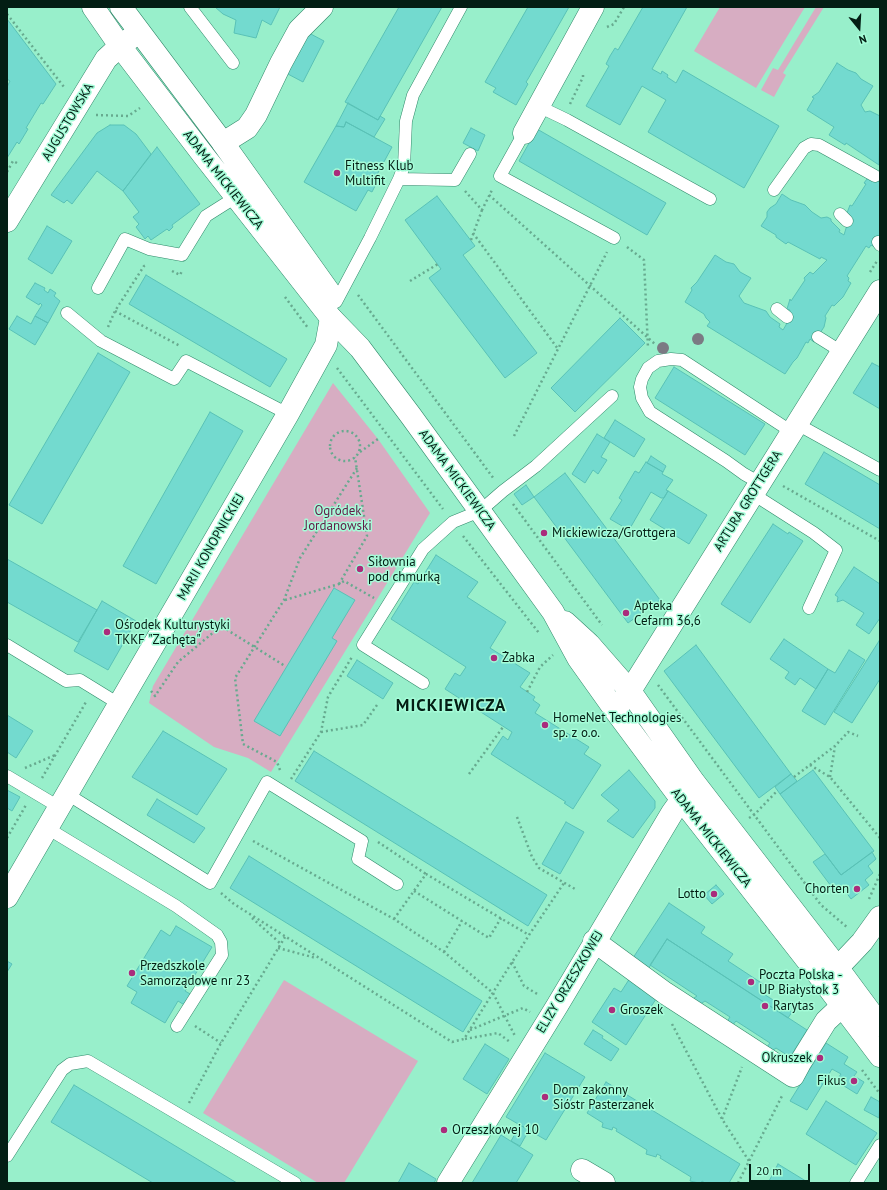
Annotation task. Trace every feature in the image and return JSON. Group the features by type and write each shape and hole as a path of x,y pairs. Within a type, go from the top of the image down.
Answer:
{"street":[{"path":"98,14 120,7"},
{"name":"ADAMA MICKIEWICZA","path":"120,7 223,143 266,203 360,348 553,612 578,658 681,799 830,974 880,1025"},
{"path":"204,156 247,128 256,115 299,30 322,7"},
{"path":"524,133 592,7"},
{"name":"ADAMA MICKIEWICZA","path":"98,14 120,46 236,197 334,310"},
{"name":"AUGUSTOWSKA","path":"7,221 106,59 139,32"},
{"path":"236,197 244,194 252,194 266,203"},
{"name":"ARTURA GROTTGERA","path":"615,710 630,691 880,291"},
{"name":"MARII KONOPNICKIEJ","path":"7,897 288,414 326,345 334,310"},
{"name":"ADAMA MICKIEWICZA","path":"553,612 589,644 630,691 830,974 842,1006 880,1056"},
{"name":"ELIZY ORZESZKOWEJ","path":"448,1183 552,1014 594,941 681,799 694,782"},
{"path":"830,974 862,942 880,917"},
{"path":"594,941 665,993 793,1076 826,1021 842,1006"},
{"path":"582,1170 604,1183"}],"lane":[{"path":"190,7 234,63"},
{"path":"334,310 399,179 405,161 406,120 413,95 461,7"},
{"path":"538,106 567,120 710,199"},
{"path":"524,133 500,176 614,238"},
{"path":"774,190 804,148 811,144 819,145 875,176"},
{"path":"399,179 455,180 470,154"},
{"path":"98,288 125,239 149,249 182,255 206,216 236,197"},
{"path":"777,309 787,317"},
{"path":"67,313 102,341 174,379 186,361 288,414"},
{"path":"818,336 842,352"},
{"path":"809,608 836,550 814,533 759,484 650,412 642,398 640,387 642,379 648,368 658,361 671,359 682,360 794,428 880,470"},
{"path":"423,683 363,645 423,549 453,522 480,511 503,490 536,466 612,396"},
{"path":"7,645 66,681 80,680 124,695"},
{"path":"7,776 63,800 210,883 267,782 362,841 358,858 397,884"},
{"path":"47,828 176,906 217,934 221,942 222,954 180,1022"},
{"path":"7,1156 62,1070 70,1064 88,1061 181,1116 276,1178 295,1183"},
{"path":"856,1183 880,1145"}],"path":[{"path":"7,14 64,88 67,83"},
{"path":"92,115 128,116 140,108"},
{"path":"471,240 482,210 500,176"},
{"path":"455,180 482,210"},
{"path":"489,195 590,286 648,339 644,260 614,238 590,286 514,436"},
{"path":"473,233 558,349"},
{"path":"102,341 115,311 144,266 150,262"},
{"path":"410,281 438,264"},
{"path":"167,268 180,275 184,269"},
{"path":"348,280 607,631"},
{"path":"115,311 181,347 186,361"},
{"path":"359,452 359,441 352,432 340,432 335,435 332,440 331,451 334,456 339,460 345,461 355,457 359,452 378,439"},
{"path":"339,584 367,536 355,457"},
{"path":"282,774 277,762 243,744 235,678 253,647 284,600 300,558 357,468"},
{"path":"759,484 880,541"},
{"path":"284,600 339,584 344,581 376,600"},
{"path":"124,695 140,694 151,691 155,696 178,662 221,626 285,666"},
{"path":"289,783 321,732 328,697 353,656 363,645"},
{"path":"527,692 540,667 555,653"},
{"path":"645,667 821,905 846,925 862,942"},
{"path":"321,732 363,725 377,705"},
{"path":"469,774 503,727"},
{"path":"794,777 835,746 848,732 858,736"},
{"path":"830,777 835,746"},
{"path":"22,770 56,754"},
{"path":"810,765 830,777 880,838"},
{"path":"754,814 777,791"},
{"path":"517,817 532,857 539,868 575,888"},
{"path":"238,833 394,919 444,952 493,993 525,1056"},
{"path":"394,919 426,874 529,935"},
{"path":"210,883 247,913 452,1042 498,1033 525,1056"},
{"path":"464,1039 529,935 564,883"},
{"path":"414,891 488,938 501,918"},
{"path":"247,913 281,944"},
{"path":"444,952 462,921"},
{"path":"181,1116 221,1043 285,937"},
{"path":"278,948 318,959"},
{"path":"512,962 524,986 552,1014"},
{"path":"665,993 671,1022 722,1119 749,1161"},
{"path":"470,1030 523,1008 552,1014"},
{"path":"180,1022 221,1043"},
{"path":"722,1119 748,1046"},
{"path":"738,1183 793,1076"}],"green space":[{"path":"720,7 805,7 756,88 694,51"},
{"path":"816,7 824,7 783,73 786,75 774,97 761,90 773,68 778,70"},
{"name":"Ogródek Jordanowski","path":"333,383 378,439 430,513 271,772 248,758 214,747 149,703 153,686"},
{"path":"284,980 418,1061 344,1183 318,1183 203,1113"}],"building":[{"path":"215,7 280,7 271,25 262,20 256,38 234,33 236,20 223,14"},
{"path":"399,7 442,7 378,120 345,102"},
{"path":"528,7 569,7 526,82 528,84 516,105 493,92 496,88 485,82"},
{"path":"643,7 687,7 652,69 661,74 662,71 668,75 667,77 676,83 683,70 779,126 744,188 648,132 666,100 642,86 620,125 586,106 609,66 606,64 610,56 615,48 618,50"},
{"path":"7,19 56,84 43,104 41,103 26,128 28,129 19,144 17,142 7,158 7,87 10,81 7,79"},
{"path":"307,32 324,41 303,82 286,73"},
{"path":"837,63 856,73 861,79 873,86 861,105 865,112 870,111 880,116 879,165 846,143 845,145 829,135 834,127 807,110 814,98 812,97 819,92"},
{"path":"348,103 378,120 380,116 385,119 374,137 346,122 344,127 336,126"},
{"path":"346,122 392,147 373,182 376,184 372,192 368,190 356,211 304,182 336,126 344,127"},
{"path":"110,125 124,125 136,134 151,154 123,191 97,171 72,204 67,200 64,203 51,195 97,133"},
{"path":"471,128 485,135 478,151 463,143"},
{"path":"537,129 666,203 647,235 519,161"},
{"path":"157,147 200,204 172,225 173,227 169,231 167,229 151,240 148,236 145,239 136,227 139,224 133,217 139,212 123,191"},
{"path":"880,172 880,239 875,247 871,245 869,248 866,246 847,276 849,278 848,281 851,283 843,297 834,306 832,305 825,316 824,327 814,342 810,339 808,343 806,342 797,358 785,374 707,326 710,322 704,314 685,302 692,290 691,288 697,282 715,255 726,262 734,264 740,272 751,278 739,296 744,303 766,311 770,317 780,324 779,327 783,330 790,310 787,309 790,299 791,301 805,280 804,278 810,272 813,274 827,260 821,257 820,259 788,242 786,244 776,237 776,235 761,226 767,217 767,212 776,204 782,194 791,200 805,205 821,218 827,217 831,219 831,221 840,230 839,232 844,235 850,215 847,213 850,205 852,206 866,184 864,183 867,179"},
{"path":"437,196 475,246 463,255 537,353 505,378 429,278 441,269 405,220"},
{"path":"47,226 72,241 52,274 28,259"},
{"path":"146,275 287,359 270,387 129,304"},
{"path":"35,283 45,288 44,290 48,293 50,289 56,293 54,296 60,301 48,323 35,316 42,305 40,303 39,305 26,297"},
{"path":"17,316 31,324 35,316 48,323 35,345 9,329"},
{"path":"620,318 645,343 575,412 551,388"},
{"path":"98,353 130,372 42,524 9,505"},
{"path":"872,363 880,367 880,409 853,393"},
{"path":"674,367 765,424 745,455 655,398"},
{"path":"210,412 243,431 156,584 123,566"},
{"path":"615,420 645,439 634,457 604,438"},
{"path":"597,434 610,442 601,457 607,460 598,474 593,470 585,483 572,474"},
{"path":"824,452 880,485 880,529 805,484"},
{"path":"651,456 666,466 663,472 647,463"},
{"path":"646,462 673,480 666,490 668,491 664,498 661,498 651,492 629,530 610,519 622,500 619,498 635,471 639,473"},
{"path":"565,473 660,600 628,623 534,497"},
{"path":"526,485 534,497 522,505 514,494"},
{"path":"668,491 707,515 689,544 650,520"},
{"path":"773,524 788,534 789,532 803,541 750,623 721,604"},
{"path":"436,555 478,582 467,597 506,622 490,648 530,673 520,687 535,697 533,700 540,705 535,713 589,747 584,754 601,765 573,809 564,803 566,802 491,754 503,736 508,740 512,732 445,689 455,673 460,676 466,667 391,619 414,582 418,584"},
{"path":"7,559 97,610 78,642 7,602"},
{"path":"854,567 880,584 880,618 869,634 856,625 864,613 843,600 837,602 838,597 835,595"},
{"path":"334,588 355,600 332,638 337,641 280,736 254,721"},
{"name":"Ośrodek Kulturystyki TKKF \"Zachęta\"","path":"102,601 136,621 108,670 74,651"},
{"path":"784,639 828,669 816,689 800,678 795,685 785,678 789,672 770,659"},
{"path":"879,641 880,679 852,723 834,712"},
{"path":"696,645 791,774 759,798 664,671"},
{"path":"849,650 865,660 825,725 802,711 828,669 835,673"},
{"path":"357,660 393,683 383,699 347,676"},
{"path":"7,715 33,731 16,758 7,752"},
{"path":"163,731 227,769 197,815 132,777"},
{"path":"314,751 547,895 528,926 295,781"},
{"path":"629,770 655,801 655,808 633,838 607,821 619,810 601,795"},
{"path":"813,770 874,851 841,875 780,794"},
{"path":"791,774 797,781 780,794 775,787"},
{"path":"7,790 20,797 12,811 7,808"},
{"path":"157,799 205,828 194,843 147,815"},
{"path":"566,822 584,832 560,874 542,864"},
{"path":"872,852 876,859 868,866 873,873 865,880 869,885 851,899 841,885 834,890 813,862 825,854 841,875"},
{"path":"249,856 482,1001 463,1032 230,888"},
{"name":"Lotto","path":"716,885 724,894 712,904 704,895"},
{"path":"669,903 705,927 701,933 733,954 728,961 763,984 759,991 792,1012 788,1018 667,939 645,974 629,964"},
{"path":"176,926 212,947 185,991 192,995 186,1006 178,1001 165,1023 131,1003 137,992 127,986 161,930 170,936"},
{"path":"667,939 807,1030 790,1057 776,1048 772,1051 767,1047 770,1043 736,1021 732,1026 728,1020 730,1017 705,1001 699,1005 694,998 697,996 650,965"},
{"path":"7,961 12,964 7,972"},
{"path":"630,978 658,996 626,1045 592,1022 614,988 621,992"},
{"path":"593,1030 619,1049 611,1061 584,1044"},
{"path":"826,1043 848,1057 844,1064 857,1072 854,1076 864,1082 857,1094 836,1081 841,1074 832,1069 807,1110 790,1101"},
{"path":"485,1044 509,1059 487,1094 463,1079"},
{"name":"Dom zakonny Sióstr Pasterzanek","path":"545,1053 585,1077 546,1140 506,1117"},
{"path":"606,1082 740,1164 729,1183 705,1183 702,1181 699,1183 690,1181 691,1177 660,1158 661,1156 657,1154 656,1157 646,1154 647,1150 616,1131 617,1129 613,1127 612,1130 602,1127 603,1123 587,1113"},
{"path":"74,1085 237,1183 153,1183 51,1122"},
{"path":"871,1097 880,1102 879,1118 864,1110"},
{"path":"826,1101 877,1133 856,1165 806,1134"},
{"path":"520,1125 529,1130 520,1146 511,1141"},
{"path":"501,1135 533,1155 516,1183 472,1183"},
{"path":"409,1163 436,1179 434,1183 398,1183"},
{"path":"778,1164 809,1183 768,1183"}],"place":[{"name":"Fitness Klub Multifit","path":"337,173"},
{"name":"Mickiewicza/Grottgera","path":"544,533"},
{"name":"Siłownia pod chmurką","path":"360,569"},
{"name":"Apteka Cefarm 36,6","path":"626,613"},
{"name":"Ośrodek Kulturystyki TKKF \"Zachęta\"","path":"107,632"},
{"name":"Żabka","path":"494,658"},
{"name":"HomeNet Technologies sp. z o.o.","path":"545,725"},
{"name":"Chorten","path":"857,889"},
{"name":"Lotto","path":"714,894"},
{"name":"Przedszkole Samorządowe nr 23","path":"132,973"},
{"name":"Poczta Polska - UP Białystok 3","path":"751,982"},
{"name":"Rarytas","path":"765,1006"},
{"name":"Groszek","path":"612,1010"},
{"name":"Okruszek","path":"820,1058"},
{"name":"Fikus","path":"854,1081"},
{"name":"Dom zakonny Sióstr Pasterzanek","path":"545,1097"},
{"name":"Orzeszkowej 10","path":"444,1130"}],"district":[{"name":"MICKIEWICZA","path":"451,706"}]}
